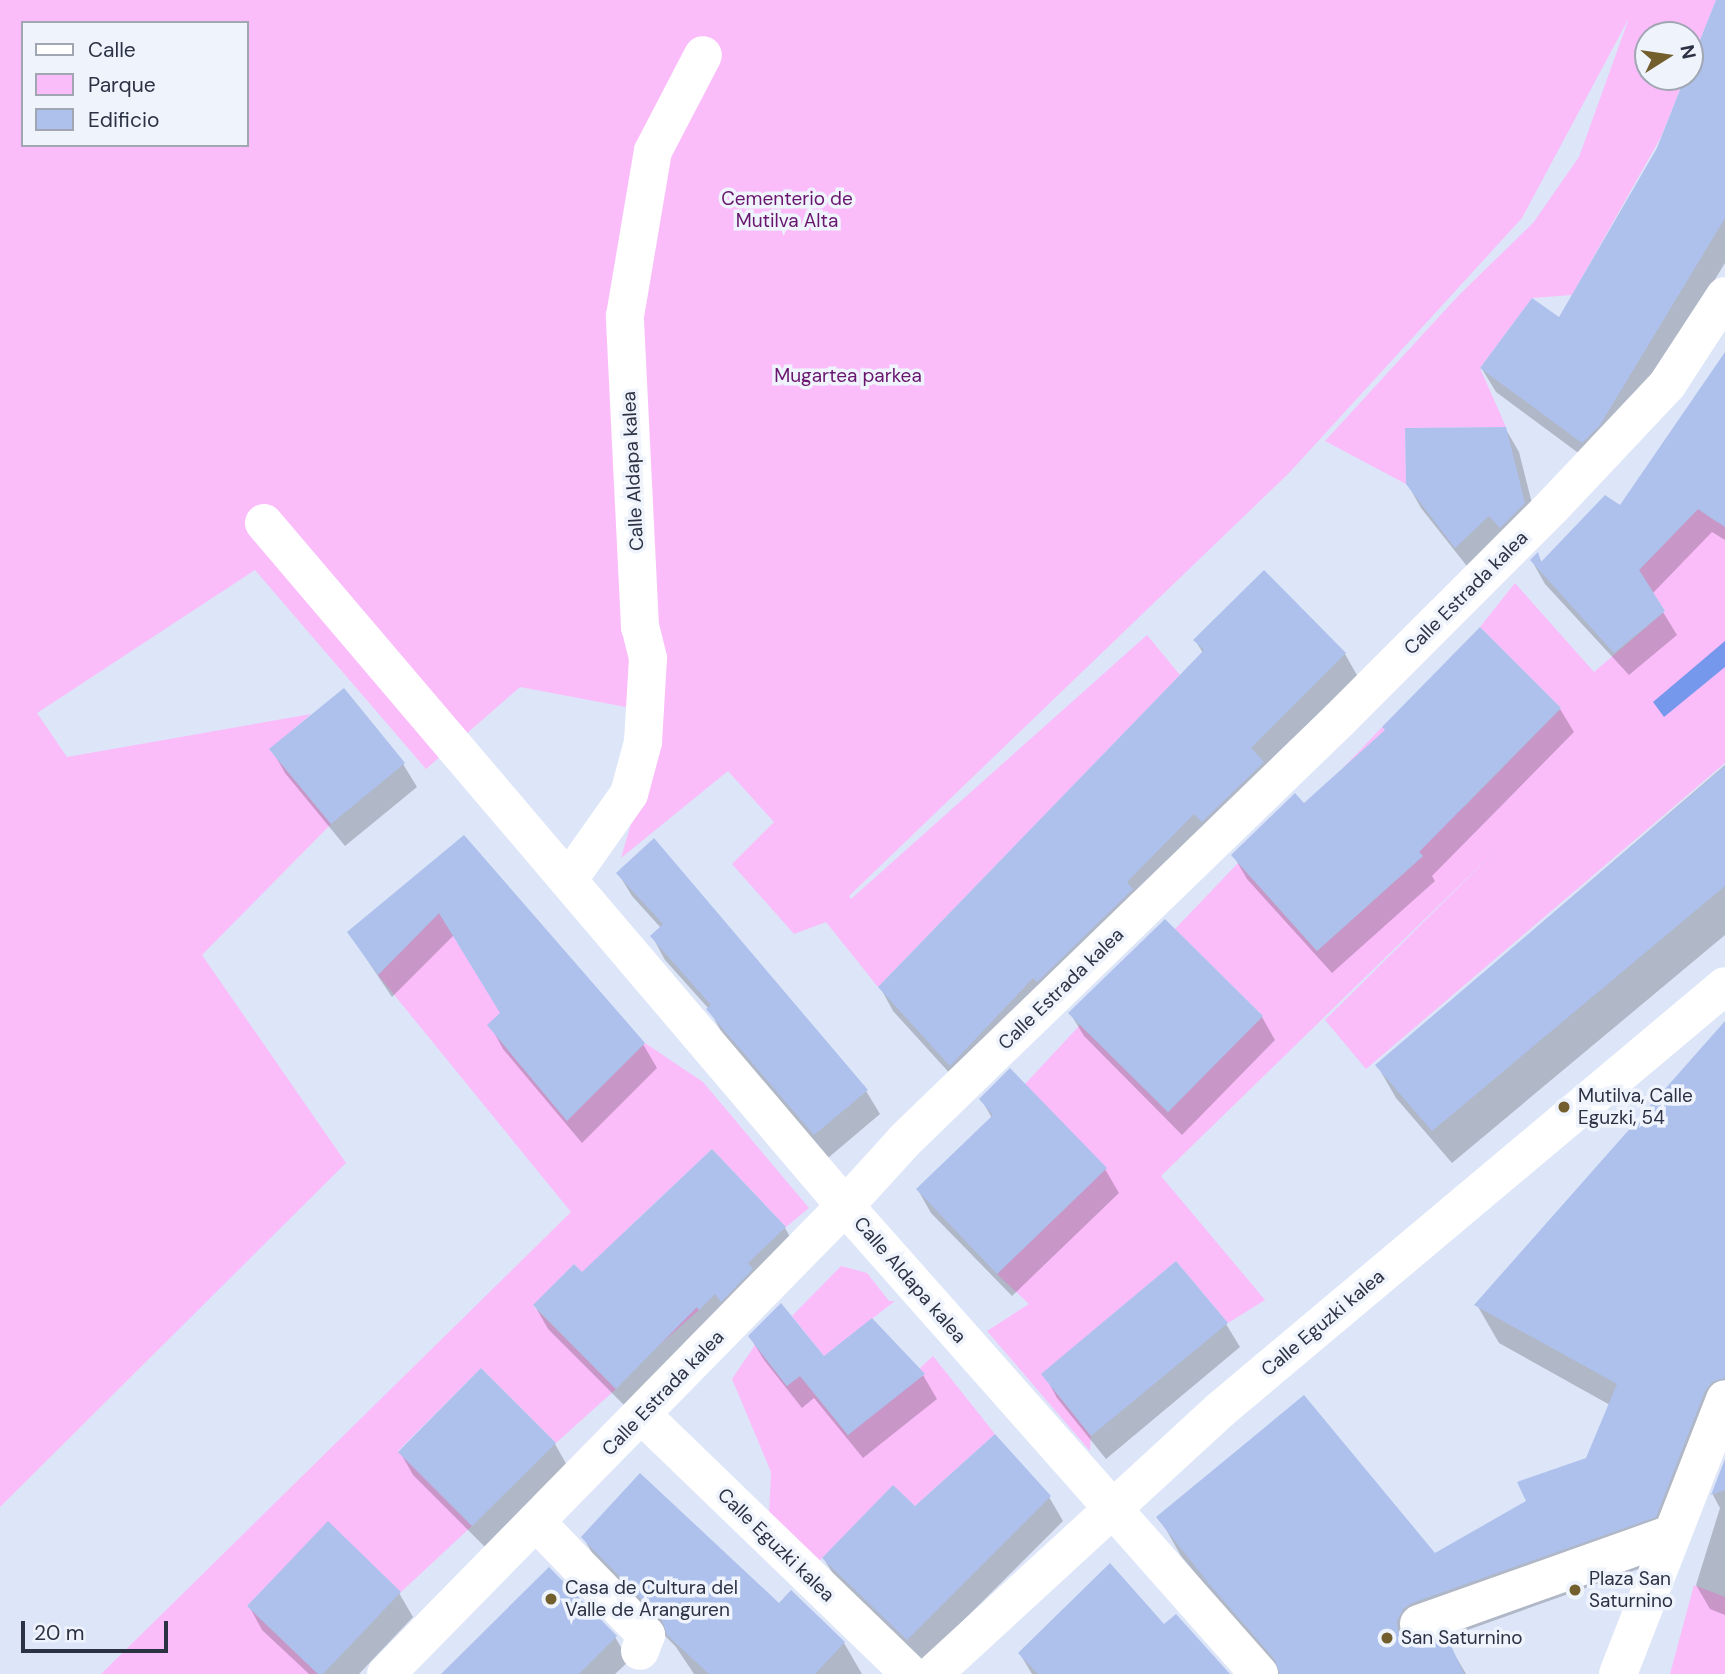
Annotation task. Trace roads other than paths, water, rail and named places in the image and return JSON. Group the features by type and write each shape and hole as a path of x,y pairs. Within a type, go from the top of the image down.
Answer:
{"street":[{"name":"Calle Aldapa kalea","path":"569,879 629,794 643,742 648,658 640,627 625,316 653,151 703,55"},
{"name":"Calle Estrada kalea","path":"386,1674 642,1415 845,1206 905,1140 1320,739 1552,507 1667,385 1725,296"},
{"name":"Calle Aldapa kalea","path":"264,523 845,1206 1111,1510 1259,1674"},
{"name":"Calle Eguzki kalea","path":"933,1674 1220,1410 1725,986"},
{"path":"1618,1674 1725,1399"},
{"name":"Calle Eguzki kalea","path":"642,1415 910,1674"},
{"path":"536,1522 646,1635 640,1651"},
{"path":"1419,1624 1672,1534"}],"water":[{"path":"1725,641 1725,667 1664,717 1653,702"}],"place":[{"name":"Mutilva, Calle Eguzki, 54","path":"1564,1107"},
{"name":"Plaza San Saturnino","path":"1575,1590"},
{"name":"Casa de Cultura del Valle de Aranguren","path":"551,1599"},
{"name":"San Saturnino","path":"1387,1638"}],"park label":[{"name":"Cementerio de Mutilva Alta","path":"787,210"},
{"name":"Mugartea parkea","path":"848,376"}]}
